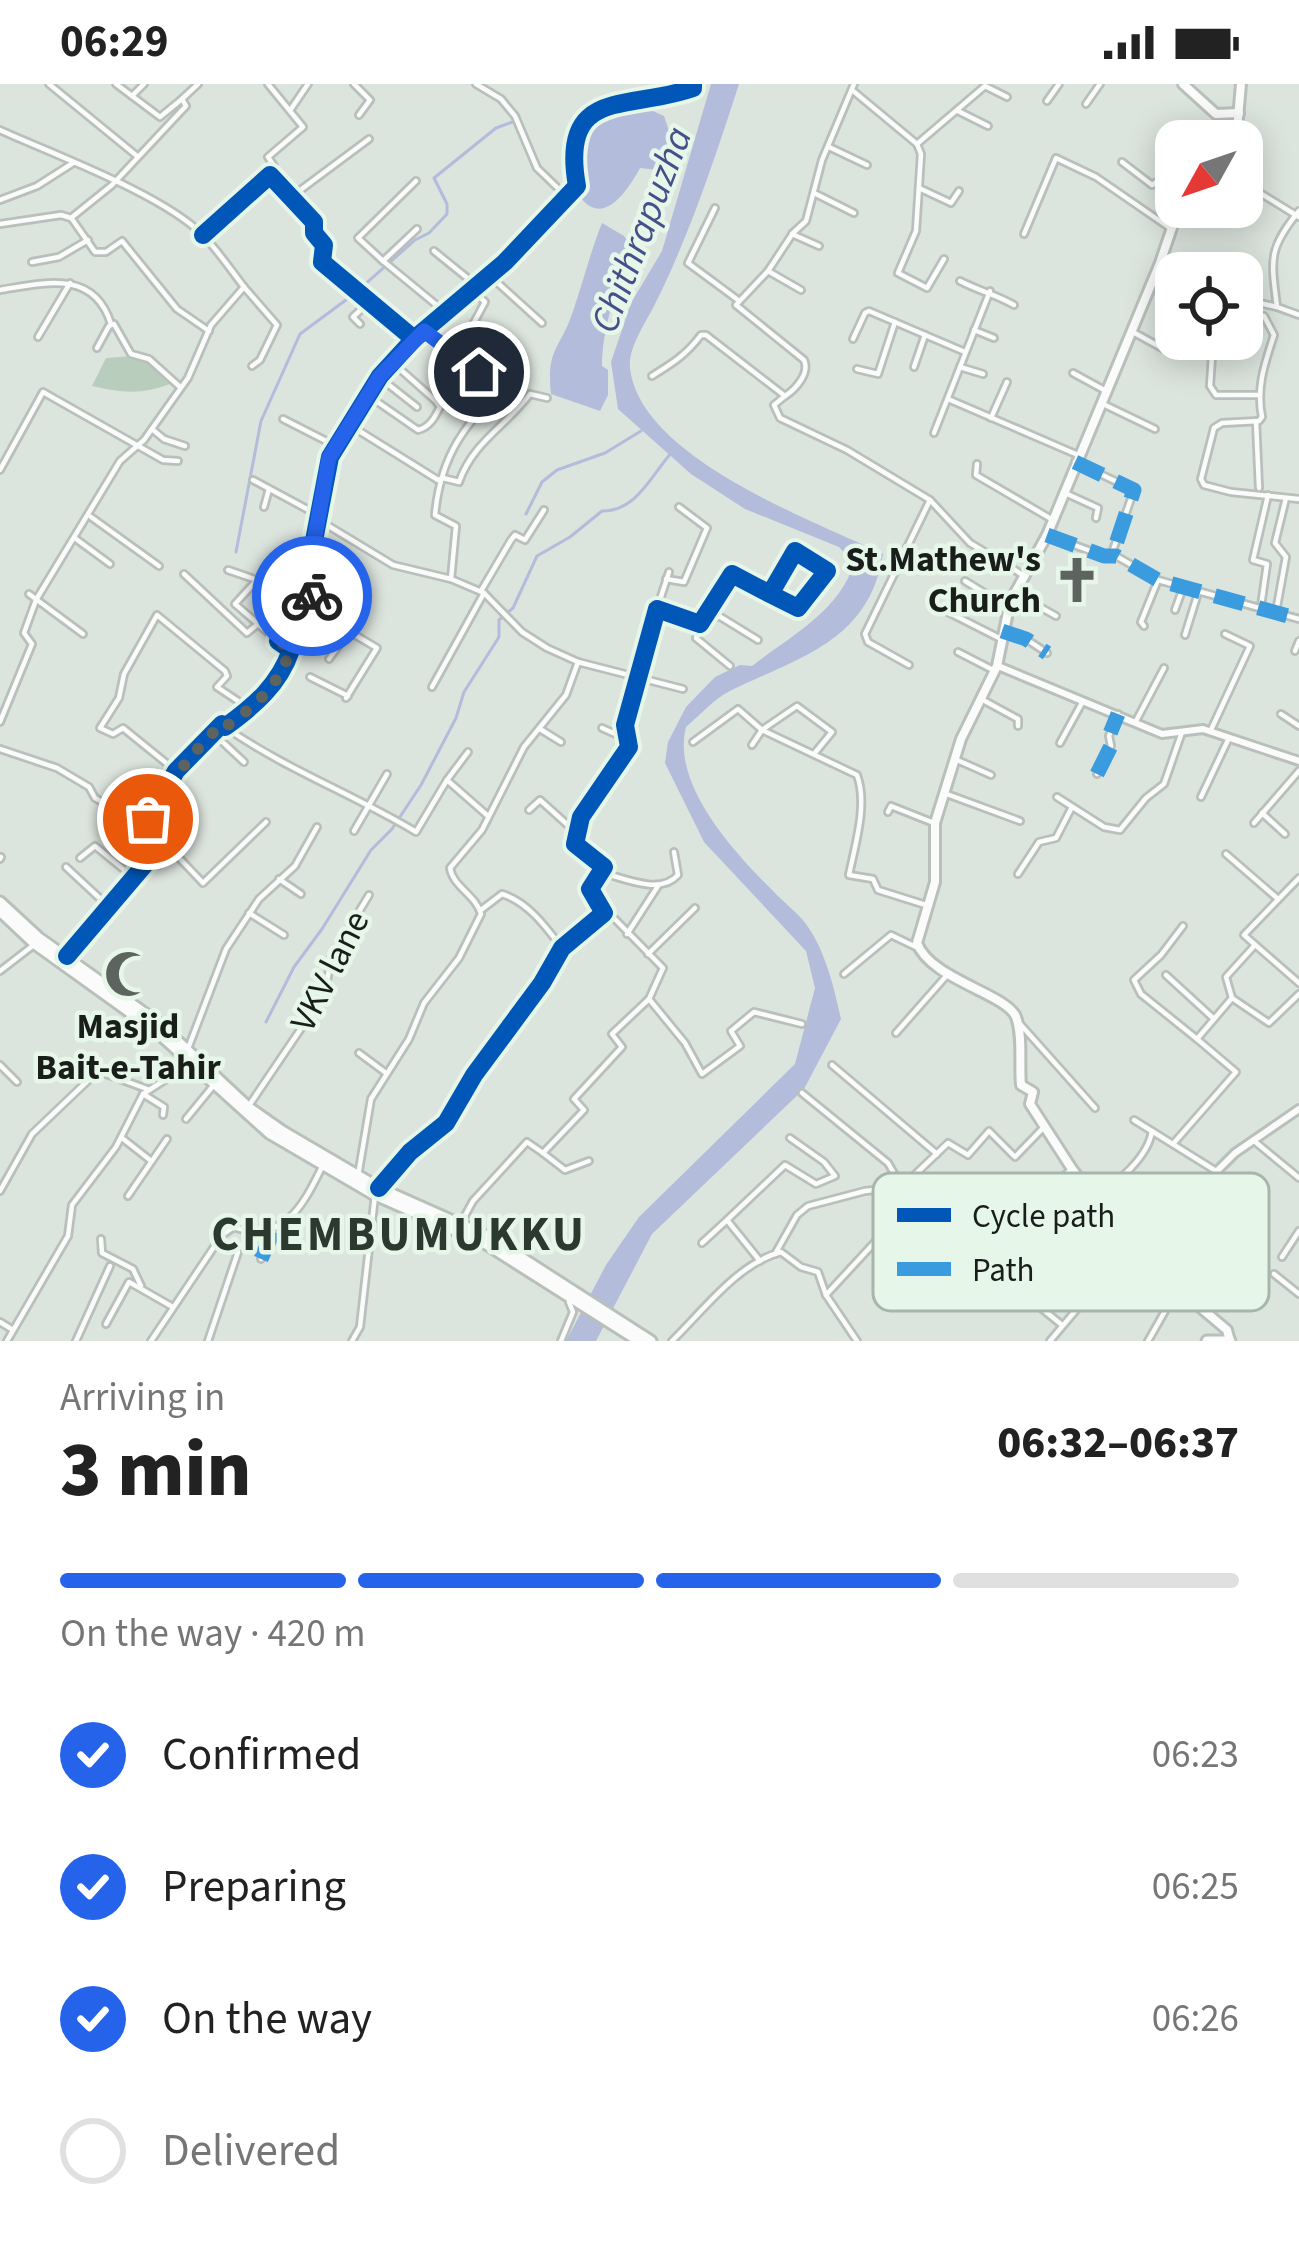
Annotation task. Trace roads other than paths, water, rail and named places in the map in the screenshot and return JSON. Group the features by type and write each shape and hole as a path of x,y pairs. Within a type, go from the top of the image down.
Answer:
{"main road":[{"path":"1183,84 1216,114 1239,113"},
{"path":"1238,120 1241,84"},
{"path":"1075,1173 1030,1104 1033,1092 1021,1085 1017,1021 1004,1004 948,974 917,947 936,873 935,824 962,739 996,669 1015,593 1047,535 1173,230"},
{"path":"0,906 35,944 187,1052 213,1086 268,1133 486,1244 562,1292 578,1297"},
{"path":"0,906 316,1160 358,1177 377,1192 460,1223 651,1341"},
{"path":"1203,1311 1227,1330 1230,1341 1207,1341"},
{"path":"611,1317 638,1341"}],"street":[{"path":"49,84 137,156"},
{"path":"116,84 160,117 198,84"},
{"path":"132,96 144,84"},
{"path":"202,235 270,175 274,166 268,157 303,127 268,84"},
{"path":"291,109 308,84"},
{"path":"355,84 370,100 358,115"},
{"path":"476,84 500,99 517,118 537,168 567,197"},
{"path":"278,640 306,605 320,569 313,561 329,458 379,377 577,186 572,160 579,130 592,114 608,105 674,95 693,84"},
{"path":"1047,100 1059,84"},
{"path":"1086,104 1100,84"},
{"path":"916,144 986,85 1007,97"},
{"path":"944,260 925,289 898,273 916,231 921,154 916,144 853,87 815,183 806,221 768,271 738,300 738,309 807,363 799,383 774,405 780,418 847,450 930,500 970,543 1023,575"},
{"path":"71,218 116,182 186,106 182,100"},
{"path":"958,111 988,126"},
{"path":"0,130 116,182 202,235 277,325 260,360 252,366"},
{"path":"291,197 369,139"},
{"path":"828,147 867,165"},
{"path":"1024,234 1057,158 1096,177 1173,230"},
{"path":"0,200 37,186 74,163"},
{"path":"1122,163 1155,183"},
{"path":"270,175 314,222 314,233 325,245 322,262 414,339"},
{"path":"416,181 358,238 446,312"},
{"path":"920,188 951,203 959,191"},
{"path":"816,194 854,213"},
{"path":"1263,194 1298,214 1275,242 1277,307"},
{"path":"715,208 688,263 738,300"},
{"path":"0,224 61,215 71,218 100,253 122,241 167,299 209,331"},
{"path":"385,263 417,230"},
{"path":"792,234 819,246"},
{"path":"32,262 59,257 88,240"},
{"path":"434,250 485,302 470,330 487,342"},
{"path":"768,271 801,290"},
{"path":"489,275 542,323"},
{"path":"960,281 1014,305"},
{"path":"0,290 70,283 105,305 111,324 131,353 149,359 180,387"},
{"path":"38,337 70,283"},
{"path":"0,722 32,644 24,633 37,600 120,461 152,428 209,331 244,287"},
{"path":"934,433 990,291"},
{"path":"359,324 353,317 369,302"},
{"path":"1263,304 1299,315"},
{"path":"853,339 866,311 965,352"},
{"path":"1263,316 1274,335 1258,394 1262,417 1214,428 1201,479 1204,485 1232,493 1299,499"},
{"path":"878,374 895,322"},
{"path":"97,348 111,324"},
{"path":"974,330 994,338"},
{"path":"424,331 500,390"},
{"path":"1131,331 1155,344"},
{"path":"652,376 692,350 700,335 706,334 785,396"},
{"path":"914,367 926,334"},
{"path":"1213,360 1210,386 1216,395 1258,394"},
{"path":"369,396 418,430 435,417 440,407 436,401 392,362"},
{"path":"960,367 982,374"},
{"path":"857,369 888,380"},
{"path":"1072,374 1106,391"},
{"path":"451,579 456,526 435,514 438,480 458,435 512,376"},
{"path":"379,377 417,407"},
{"path":"991,418 1006,382"},
{"path":"0,470 43,392 163,460 178,461"},
{"path":"438,480 459,482 486,435 530,394 547,398"},
{"path":"948,399 1134,490 1112,556"},
{"path":"1101,403 1155,429"},
{"path":"283,419 336,446"},
{"path":"1256,421 1259,488"},
{"path":"349,424 438,480"},
{"path":"152,428 164,440 185,446"},
{"path":"977,464 976,475 1053,520"},
{"path":"254,480 393,565 483,592 504,616 547,648 578,662 683,689"},
{"path":"264,507 270,489"},
{"path":"1063,492 1098,508 1096,518"},
{"path":"1261,606 1267,564 1253,560 1268,495"},
{"path":"1276,612 1286,557 1275,543 1286,498"},
{"path":"909,664 868,642 865,634 930,500"},
{"path":"575,844 581,817 629,747 626,731 635,678 668,575 684,582 707,528 679,507"},
{"path":"432,687 511,540 515,536 525,540 544,510"},
{"path":"89,515 159,566"},
{"path":"1047,535 1066,545 1132,562 1158,580 1299,619"},
{"path":"75,539 110,564"},
{"path":"730,666 696,638 732,574 770,594 799,608 827,571 795,551 770,594"},
{"path":"225,727 273,686 290,650 235,604 256,580 228,570"},
{"path":"184,574 248,633 258,624 278,640"},
{"path":"1144,626 1141,622 1158,580"},
{"path":"964,581 1009,608"},
{"path":"1175,610 1183,588"},
{"path":"1015,593 1056,616"},
{"path":"1185,635 1198,593"},
{"path":"29,594 83,634"},
{"path":"306,605 377,648 347,697 310,677"},
{"path":"934,605 1001,635 1026,639 1047,653"},
{"path":"657,609 693,624 719,616 758,640"},
{"path":"176,771 123,728 113,734 100,728 157,615 225,671 227,676 217,687 250,709"},
{"path":"329,659 349,631"},
{"path":"1210,732 1250,646 1225,634"},
{"path":"1295,650 1299,641"},
{"path":"958,652 1162,734 1202,729 1299,761"},
{"path":"481,910 449,870 488,816 516,759 566,695 578,662"},
{"path":"1136,721 1164,668"},
{"path":"983,700 1018,719 1018,726"},
{"path":"1060,743 1083,701"},
{"path":"752,745 762,730 797,706 832,732 814,754"},
{"path":"693,742 738,709 762,730 857,775 861,785 849,874 873,879 878,890 929,906"},
{"path":"1097,774 1112,746 1109,736 1118,714"},
{"path":"1281,714 1299,726"},
{"path":"145,826 176,771 222,724 271,759 369,802 416,832 468,752"},
{"path":"540,728 561,742"},
{"path":"602,728 620,736 626,731"},
{"path":"1057,797 1112,830 1120,830 1164,784 1182,731"},
{"path":"213,733 244,762"},
{"path":"1201,797 1228,740"},
{"path":"0,749 57,768 89,787 95,798 145,826 203,883 266,822"},
{"path":"956,760 991,775"},
{"path":"1254,823 1299,771"},
{"path":"355,831 387,774"},
{"path":"447,780 488,816"},
{"path":"946,788 1020,821"},
{"path":"529,810 540,800 570,827 575,844 604,867 590,889 663,968 649,999 612,1034 622,1047 574,1099 584,1110 543,1154"},
{"path":"888,812 891,806 935,824"},
{"path":"1018,874 1039,842 1056,838 1072,807"},
{"path":"1262,813 1285,834"},
{"path":"7,1341 68,1236 72,1204 122,1138 145,1092 172,1076 187,1052 218,965 249,913 295,866 316,827"},
{"path":"67,956 164,842"},
{"path":"80,858 95,846 133,877"},
{"path":"603,873 658,886 671,883 678,875 674,851"},
{"path":"1226,854 1278,899"},
{"path":"66,867 108,906"},
{"path":"1298,980 1244,935 1299,878"},
{"path":"279,879 301,894"},
{"path":"627,934 658,886"},
{"path":"358,1177 370,1103 409,1039 424,1003 459,958 481,910 502,894 509,896 543,923 562,948"},
{"name":"VKV lane","path":"248,1107 325,993 331,958 369,895"},
{"path":"648,954 695,908"},
{"path":"352,1341 360,1327 377,1192 410,1152 446,1123 562,948 605,909"},
{"path":"249,913 284,935"},
{"path":"1172,1144 1236,1072 1141,994 1134,980 1183,926"},
{"path":"844,974 891,935 917,947"},
{"path":"0,971 35,944"},
{"path":"1255,945 1226,977 1232,998 1269,1023 1299,994"},
{"path":"896,1033 948,974"},
{"path":"1166,975 1214,1019"},
{"path":"1197,1039 1232,998"},
{"path":"649,999 685,1043 702,1075 740,1046 731,1031 754,1012 802,1024"},
{"path":"1017,1021 1094,1108"},
{"path":"359,1053 386,1073"},
{"path":"0,1065 17,1082"},
{"path":"832,1065 937,1154"},
{"path":"0,1191 32,1134 98,1071 145,1092 164,1107 163,1115"},
{"path":"186,1119 213,1086"},
{"path":"802,1094 876,1151 894,1173"},
{"path":"1134,1120 1217,1171 1299,1109"},
{"path":"917,1173 948,1143 968,1155 988,1131 1015,1156 1044,1127"},
{"path":"1126,1173 1144,1150 1151,1131"},
{"path":"122,1138 150,1160"},
{"path":"128,1196 166,1138"},
{"path":"703,1243 786,1165 816,1184 834,1177 824,1162 790,1138"},
{"path":"1253,1140 1299,1178"},
{"path":"460,1223 473,1201 527,1142 565,1170 589,1161"},
{"path":"152,1341 222,1235 234,1227 248,1232 274,1230 289,1220 316,1160"},
{"path":"1067,1173 1072,1169"},
{"path":"775,1254 797,1215 808,1206 873,1190"},
{"path":"725,1221 760,1261"},
{"path":"261,1259 274,1230"},
{"path":"1282,1257 1299,1231"},
{"path":"101,1239 101,1253 133,1269 141,1286"},
{"path":"826,1295 873,1244"},
{"path":"208,1341 238,1252"},
{"path":"672,1341 760,1261 781,1252 818,1272 826,1295 857,1341"},
{"path":"76,1341 110,1266"},
{"path":"1274,1274 1299,1294"},
{"path":"106,1324 129,1282 171,1306"},
{"path":"561,1341 573,1312 562,1292"},
{"path":"1045,1311 1062,1324"},
{"path":"1050,1341 1076,1311"},
{"path":"1148,1341 1165,1311"},
{"path":"0,1322 13,1330"}],"water":[{"path":"711,84 739,84 689,226 634,345 630,368 641,400 664,430 696,457 775,504 883,554 875,584 847,627 805,656 718,698 686,727 684,749 697,794 725,838 813,934 841,1019 804,1089 652,1234 596,1341 566,1341 606,1265 639,1217 795,1064 815,988 806,951 704,842 665,763 668,742 686,707 715,677 740,665 752,666 812,622 837,595 854,563 839,547 745,509 691,474 618,409 611,362 631,303 662,251"},
{"path":"635,103 664,116 672,159 658,170 640,168 622,195 607,207 590,206 581,198 597,116"},
{"path":"602,223 624,236 635,250 608,321 602,366 608,370 608,395 600,411 551,394 550,379 552,358"}],"waterway":[{"path":"236,552 261,421 300,334 429,233 447,214 434,178 496,128 515,121"},
{"path":"526,514 542,482 557,470 605,453 641,431"},
{"path":"266,1022 294,967 371,850 392,829 421,785 456,718 464,692 499,637 499,620 513,608 537,556 602,511 634,499 672,452"}],"place":[{"name":"St.Mathew's Church","path":"1077,580"},
{"name":"Masjid Bait-e-Tahir","path":"128,974"}],"district":[{"name":"CHEMBUMUKKU","path":"399,1235"}],"water label":[{"name":"Chithrapuzha","path":"642,230"}]}
